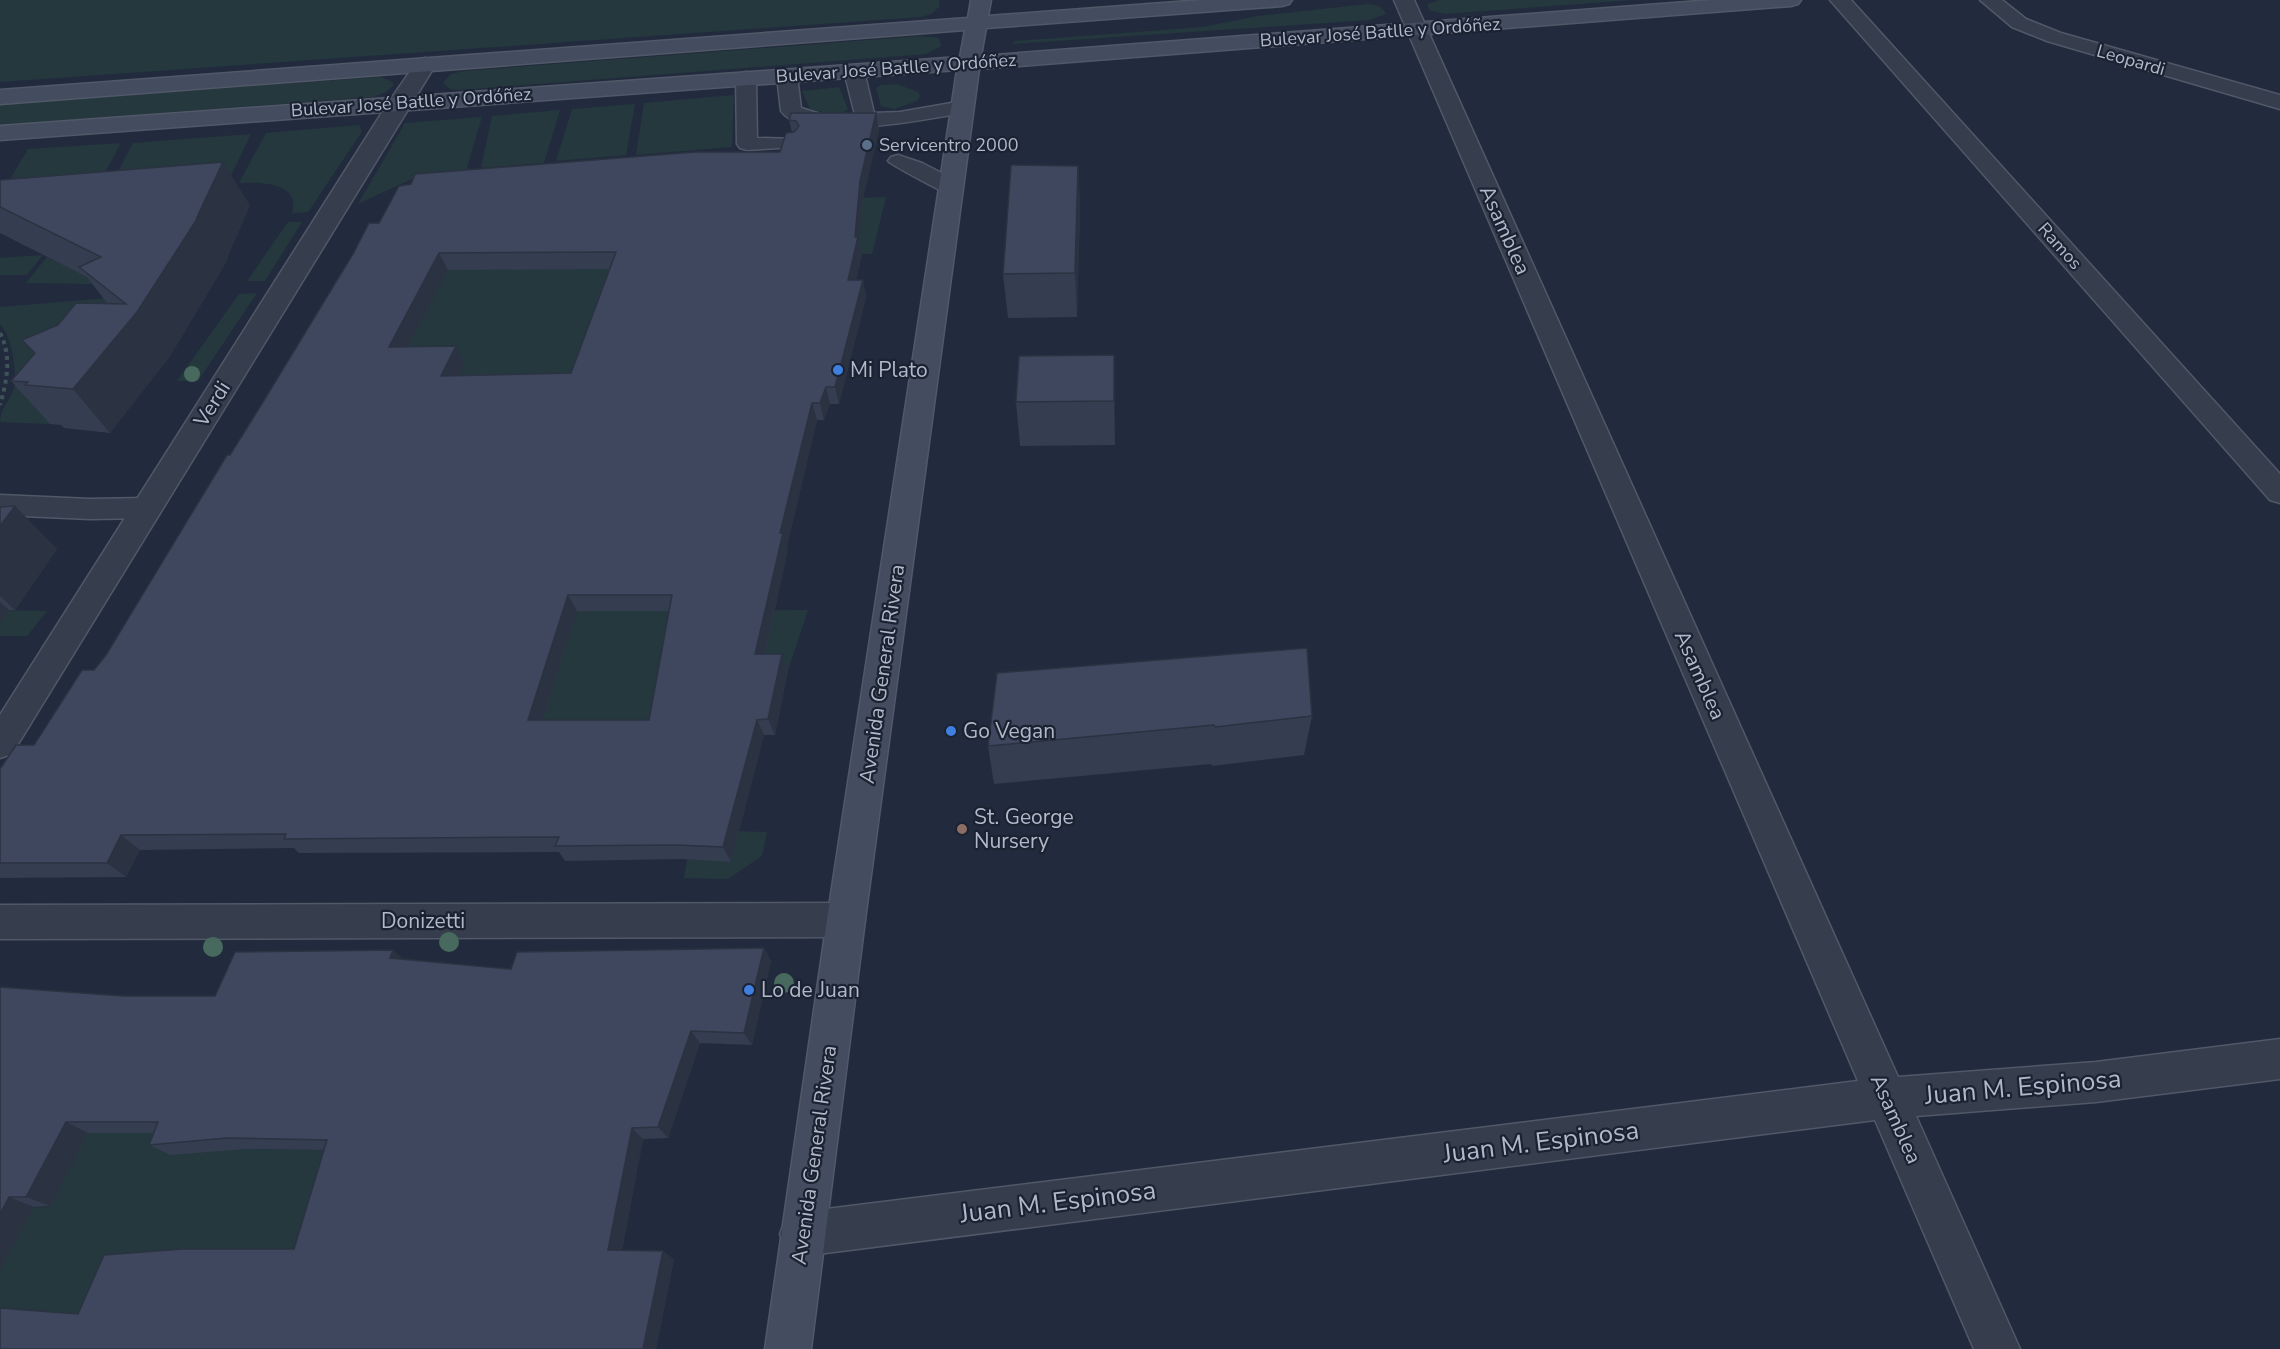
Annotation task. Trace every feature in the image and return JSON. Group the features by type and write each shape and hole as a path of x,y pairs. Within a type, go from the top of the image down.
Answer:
{"main road":[{"name":"Avenida General Rivera","path":"788,1349 846,920 969,63 981,0"},
{"name":"Bulevar José Batlle y Ordóñez","path":"0,97 1282,0"},
{"name":"Bulevar José Batlle y Ordóñez","path":"0,133 969,63 1410,14 1791,0"}],"street":[{"name":"Ramos","path":"1840,0 2280,493"},
{"name":"Leopardi","path":"1990,0 2019,22 2054,37 2280,102"},
{"name":"Asamblea","path":"1410,14 1997,1349"},
{"name":"Verdi","path":"0,744 399,103 426,64"},
{"name":"Donizetti","path":"0,922 846,920"},
{"name":"Juan M. Espinosa","path":"802,1234 1887,1098 2096,1082 2280,1059"}],"lane":[{"path":"854,71 866,119"},
{"path":"787,76 791,111 814,122 844,123 866,119 900,118 963,107"},
{"path":"746,78 747,144 792,143"},
{"path":"898,161 915,167 951,187"},
{"path":"0,505 90,509 147,507"}],"path":[{"path":"0,333 9,362 8,379 0,405"}],"shaded area":[{"path":"0,0 939,0 939,7 931,14 921,17 0,82"},
{"path":"1440,0 1633,0 1445,14 1429,10 1427,4"},
{"path":"1368,4 1378,6 1386,14 1370,20 1012,44 1015,41 1203,27 1258,16"},
{"path":"920,36 939,38 941,46 926,54 460,90 450,89 443,83 451,74 464,71"},
{"path":"380,77 393,82 393,86 386,92 373,97 0,125 0,104"},
{"path":"897,84 918,92 920,96 917,101 895,109 881,106 876,88 881,85"},
{"path":"839,87 848,109 838,116 810,109 802,91"},
{"path":"734,95 732,147 636,155 644,103"},
{"path":"635,104 626,155 556,161 572,109"},
{"path":"560,110 544,163 481,168 492,116"},
{"path":"482,117 466,171 418,176 358,204 405,123"},
{"path":"359,125 362,131 308,212 292,213 291,195 277,186 239,183 266,133"},
{"path":"251,134 225,188 103,200 133,143"},
{"path":"121,143 89,202 0,196 28,149"},
{"path":"886,197 872,254 851,254 863,198"},
{"path":"288,222 302,222 265,281 247,281"},
{"path":"677,252 646,362 277,416 379,364 425,314 448,270"},
{"path":"43,255 27,275 0,275 0,258"},
{"path":"47,257 59,263 153,285 26,283"},
{"path":"257,293 198,381 177,381 239,294"},
{"path":"147,295 50,424 0,422 2,412 13,391 15,371 8,337 0,324 0,307"},
{"path":"0,610 47,611 27,636 0,636"},
{"path":"808,610 788,670 657,736 347,734 558,671 577,611"},
{"path":"739,831 767,832 762,856 728,879 684,878 687,859"},
{"path":"88,1133 179,1133 246,1149 345,1150 313,1258 101,1321 0,1346 0,1270 21,1230 0,1208 50,1207"}],"building":[{"path":"791,113 876,113 860,181 855,237 858,237 848,280 863,280 835,387 826,387 820,403 812,403 780,533 783,533 755,654 782,654 768,719 757,720 723,847 555,846 559,837 284,839 286,834 121,835 107,863 0,863 0,769 16,745 34,745 82,670 94,670 106,655 227,455 230,455 263,402 353,254 369,223 379,223 399,186 411,184 415,174 695,152 780,152 786,133 794,132 799,126 796,121 789,120","holes":["616,252 571,373 441,376 456,346 389,347 439,253","568,595 672,595 649,720 528,720"]},
{"path":"223,162 197,217 199,216 137,312 73,389 25,385 28,382 11,381 35,353 22,340 58,325 76,303 126,304 79,267 101,257 0,207 0,180"},
{"path":"1011,165 1078,166 1075,273 1003,274"},
{"path":"1114,355 1114,401 1016,402 1019,356"},
{"path":"15,506 0,526 0,507"},
{"path":"1307,648 1312,716 1215,727 1214,725 988,746 997,673"},
{"path":"764,948 744,1033 691,1031 658,1127 632,1128 608,1250 663,1251 643,1349 0,1349 0,1308 78,1314 104,1255 182,1249 294,1249 327,1140 227,1138 149,1145 158,1122 66,1122 26,1197 9,1197 0,1214 0,987 123,996 215,996 235,952 393,950 390,958 511,969 517,952"}],"place":[{"name":"Servicentro 2000","path":"867,145"},
{"name":"Mi Plato","path":"838,370"},
{"name":"Go Vegan","path":"951,731"},
{"name":"St. George Nursery","path":"962,829"},
{"name":"Lo de Juan","path":"749,990"}]}
